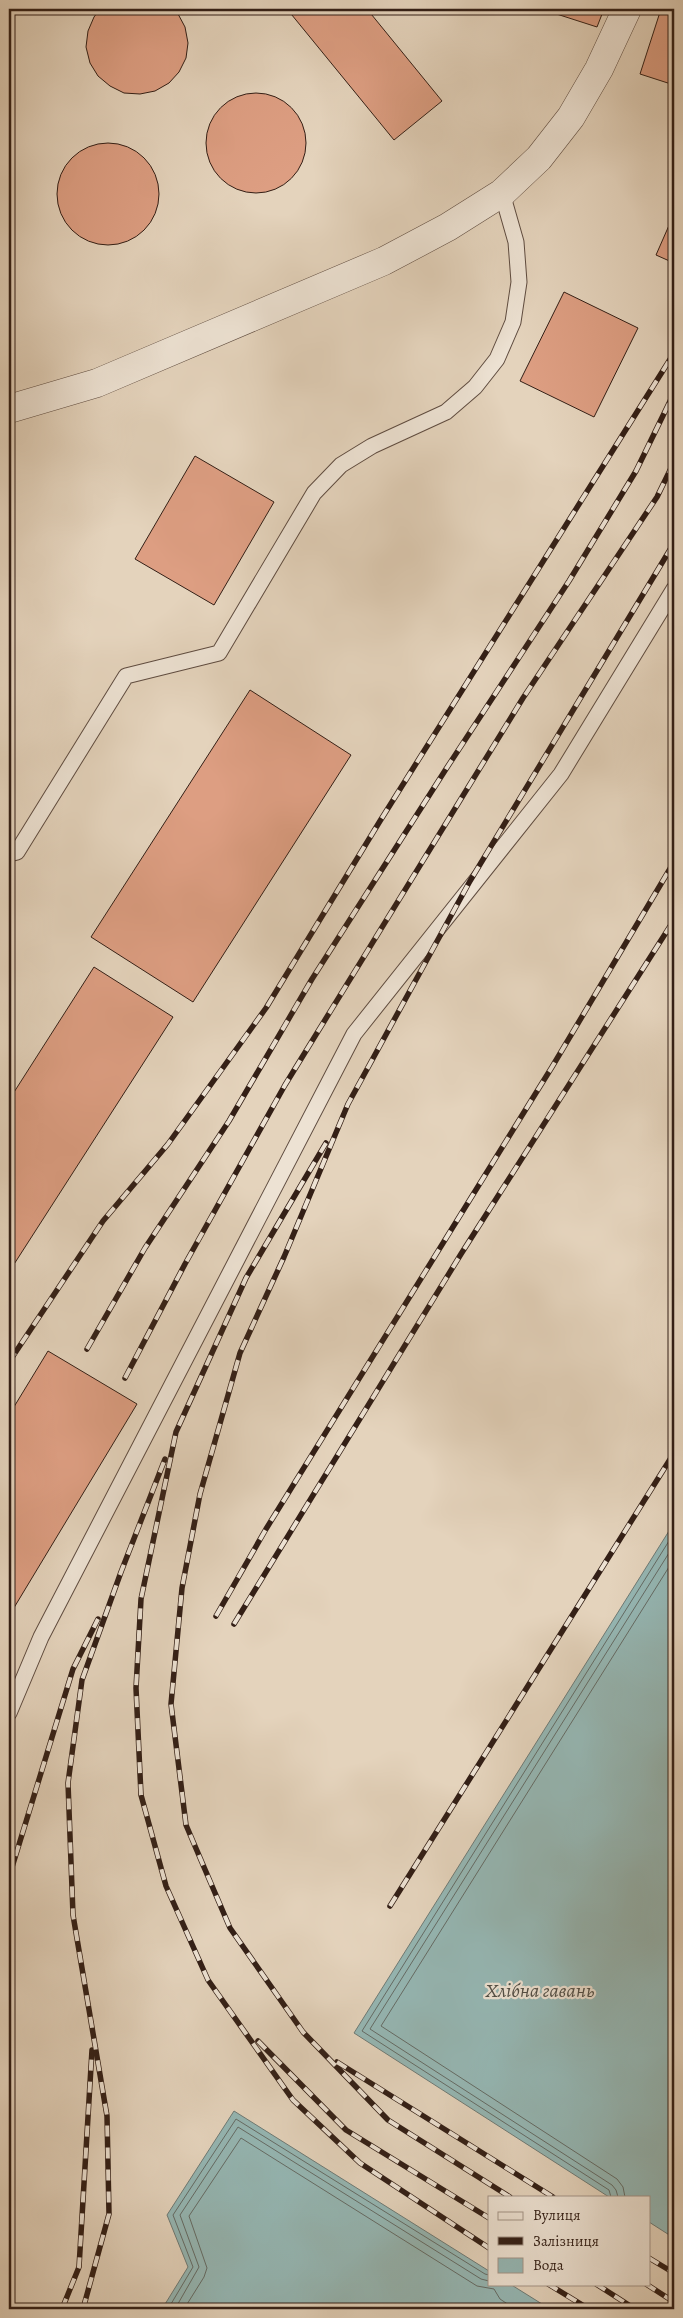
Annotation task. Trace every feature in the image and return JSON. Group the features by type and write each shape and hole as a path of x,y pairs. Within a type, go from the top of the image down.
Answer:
{"street":[{"path":"9,409 97,383 384,261 448,227 502,193 539,158 571,117 598,69 627,9"}],"lane":[{"path":"9,854 17,852 126,676 219,653 314,493 341,465 372,446 446,412 475,387 497,359 513,322 519,282 516,242 502,193"},
{"path":"9,1713 41,1637 354,1034 561,774 674,589"}],"water":[{"name":"Хлібна гавань","path":"674,1523 674,2238 650,2223 650,2196 607,2196 354,2033"},
{"path":"234,2111 488,2270 488,2286 513,2286 550,2309 162,2309 188,2267 167,2215"}],"building":[{"path":"100,9 174,9 177,12 185,27 188,43 186,58 179,72 169,83 155,91 140,94 124,93 110,86 98,76 90,63 86,47 88,31"},
{"path":"287,9 367,9 442,101 394,140"},
{"path":"541,9 604,9 597,27"},
{"path":"661,9 674,9 674,85 640,74"},
{"path":"256,93 275,96 292,107 303,124 306,143 303,162 292,179 275,190 256,193 237,190 220,179 209,162 206,143 209,124 220,107 237,96"},
{"path":"108,143 127,147 144,158 155,175 159,194 155,213 144,230 127,241 108,245 89,241 72,230 61,213 57,194 61,175 72,158 89,147"},
{"path":"674,214 674,263 656,255"},
{"path":"564,292 638,328 594,417 520,381"},
{"path":"195,456 274,502 214,605 135,559"},
{"path":"250,690 351,755 193,1002 91,937"},
{"path":"94,967 173,1017 9,1272 9,1100"},
{"path":"48,1351 137,1404 9,1616 9,1415"}],"railway":[{"path":"9,1362 103,1221 168,1144 266,1008 380,821 674,353"},
{"path":"87,1349 145,1248 229,1121 312,979 569,581 636,471 674,393"},
{"path":"125,1378 185,1264 285,1085 523,698 657,497 674,462"},
{"path":"508,2196 388,2120 303,2032 230,1928 186,1825 171,1704 182,1588 200,1494 240,1353 284,1257 348,1104 470,881 674,543"},
{"path":"216,1616 266,1529 552,1067 674,862"},
{"path":"234,1624 461,1254 674,920"},
{"path":"326,1143 246,1278 176,1432 141,1599 136,1688 141,1795 166,1886 208,1980 293,2100 360,2163 488,2247"},
{"path":"390,1906 674,1453"},
{"path":"83,2309 109,2214 107,2116 73,1915 68,1783 82,1680 165,1459"},
{"path":"9,1877 73,1669 98,1619"},
{"path":"258,2041 346,2130 488,2217"},
{"path":"62,2309 79,2267 92,2050"},
{"path":"337,2062 551,2196"},
{"path":"650,2259 674,2273"},
{"path":"551,2286 589,2309"},
{"path":"599,2286 635,2309"},
{"path":"649,2286 674,2302"}]}
